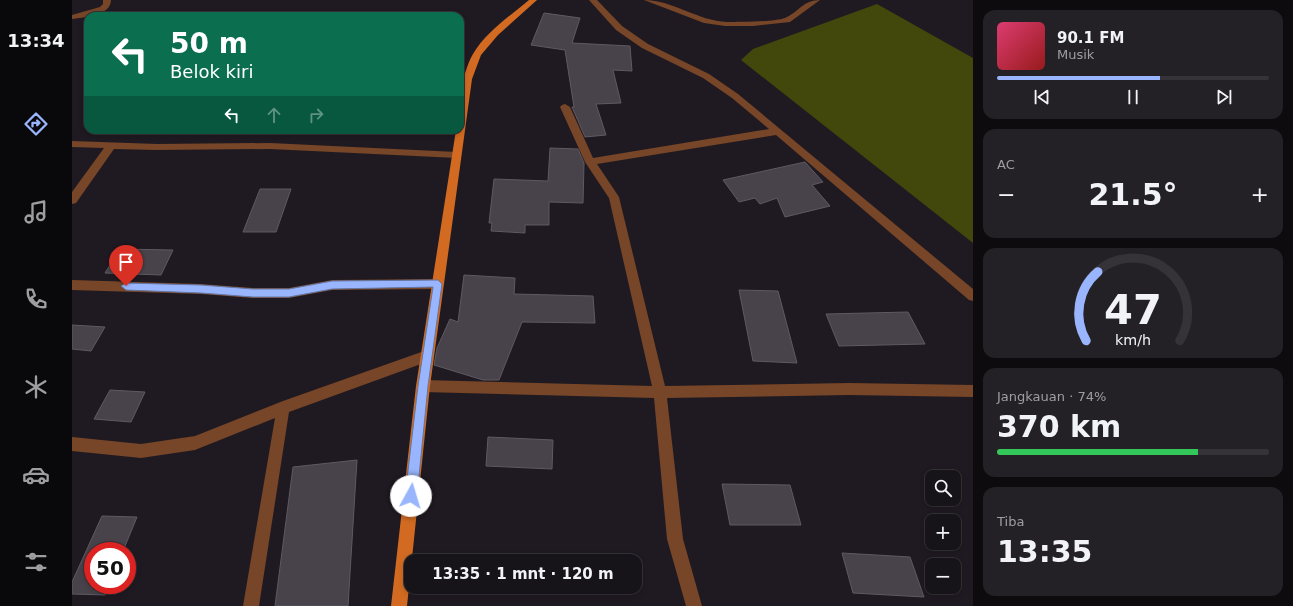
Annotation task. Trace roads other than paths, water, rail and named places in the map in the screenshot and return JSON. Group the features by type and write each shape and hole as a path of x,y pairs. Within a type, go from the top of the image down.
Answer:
{"main road":[{"path":"464,104 468,79 477,55 494,33 533,0"},
{"path":"399,606 423,386 459,134"}],"street":[{"path":"91,12 103,9 107,4 107,0"},
{"path":"593,0 619,28 638,42 706,76 734,96 778,131 973,296"},
{"path":"648,0 704,21 725,24 753,24 787,20 816,0"},
{"path":"72,17 84,14"},
{"path":"565,107 590,162 614,197 660,392 676,540 694,606"},
{"path":"590,162 778,131"},
{"path":"72,144 157,147 270,146 456,155"},
{"path":"72,200 111,146"},
{"path":"72,285 282,293 332,285 438,284"},
{"path":"72,444 123,450 166,448 195,443 283,408 427,356"},
{"path":"423,386 660,392 849,389 973,391"},
{"path":"251,606 283,408"}]}
